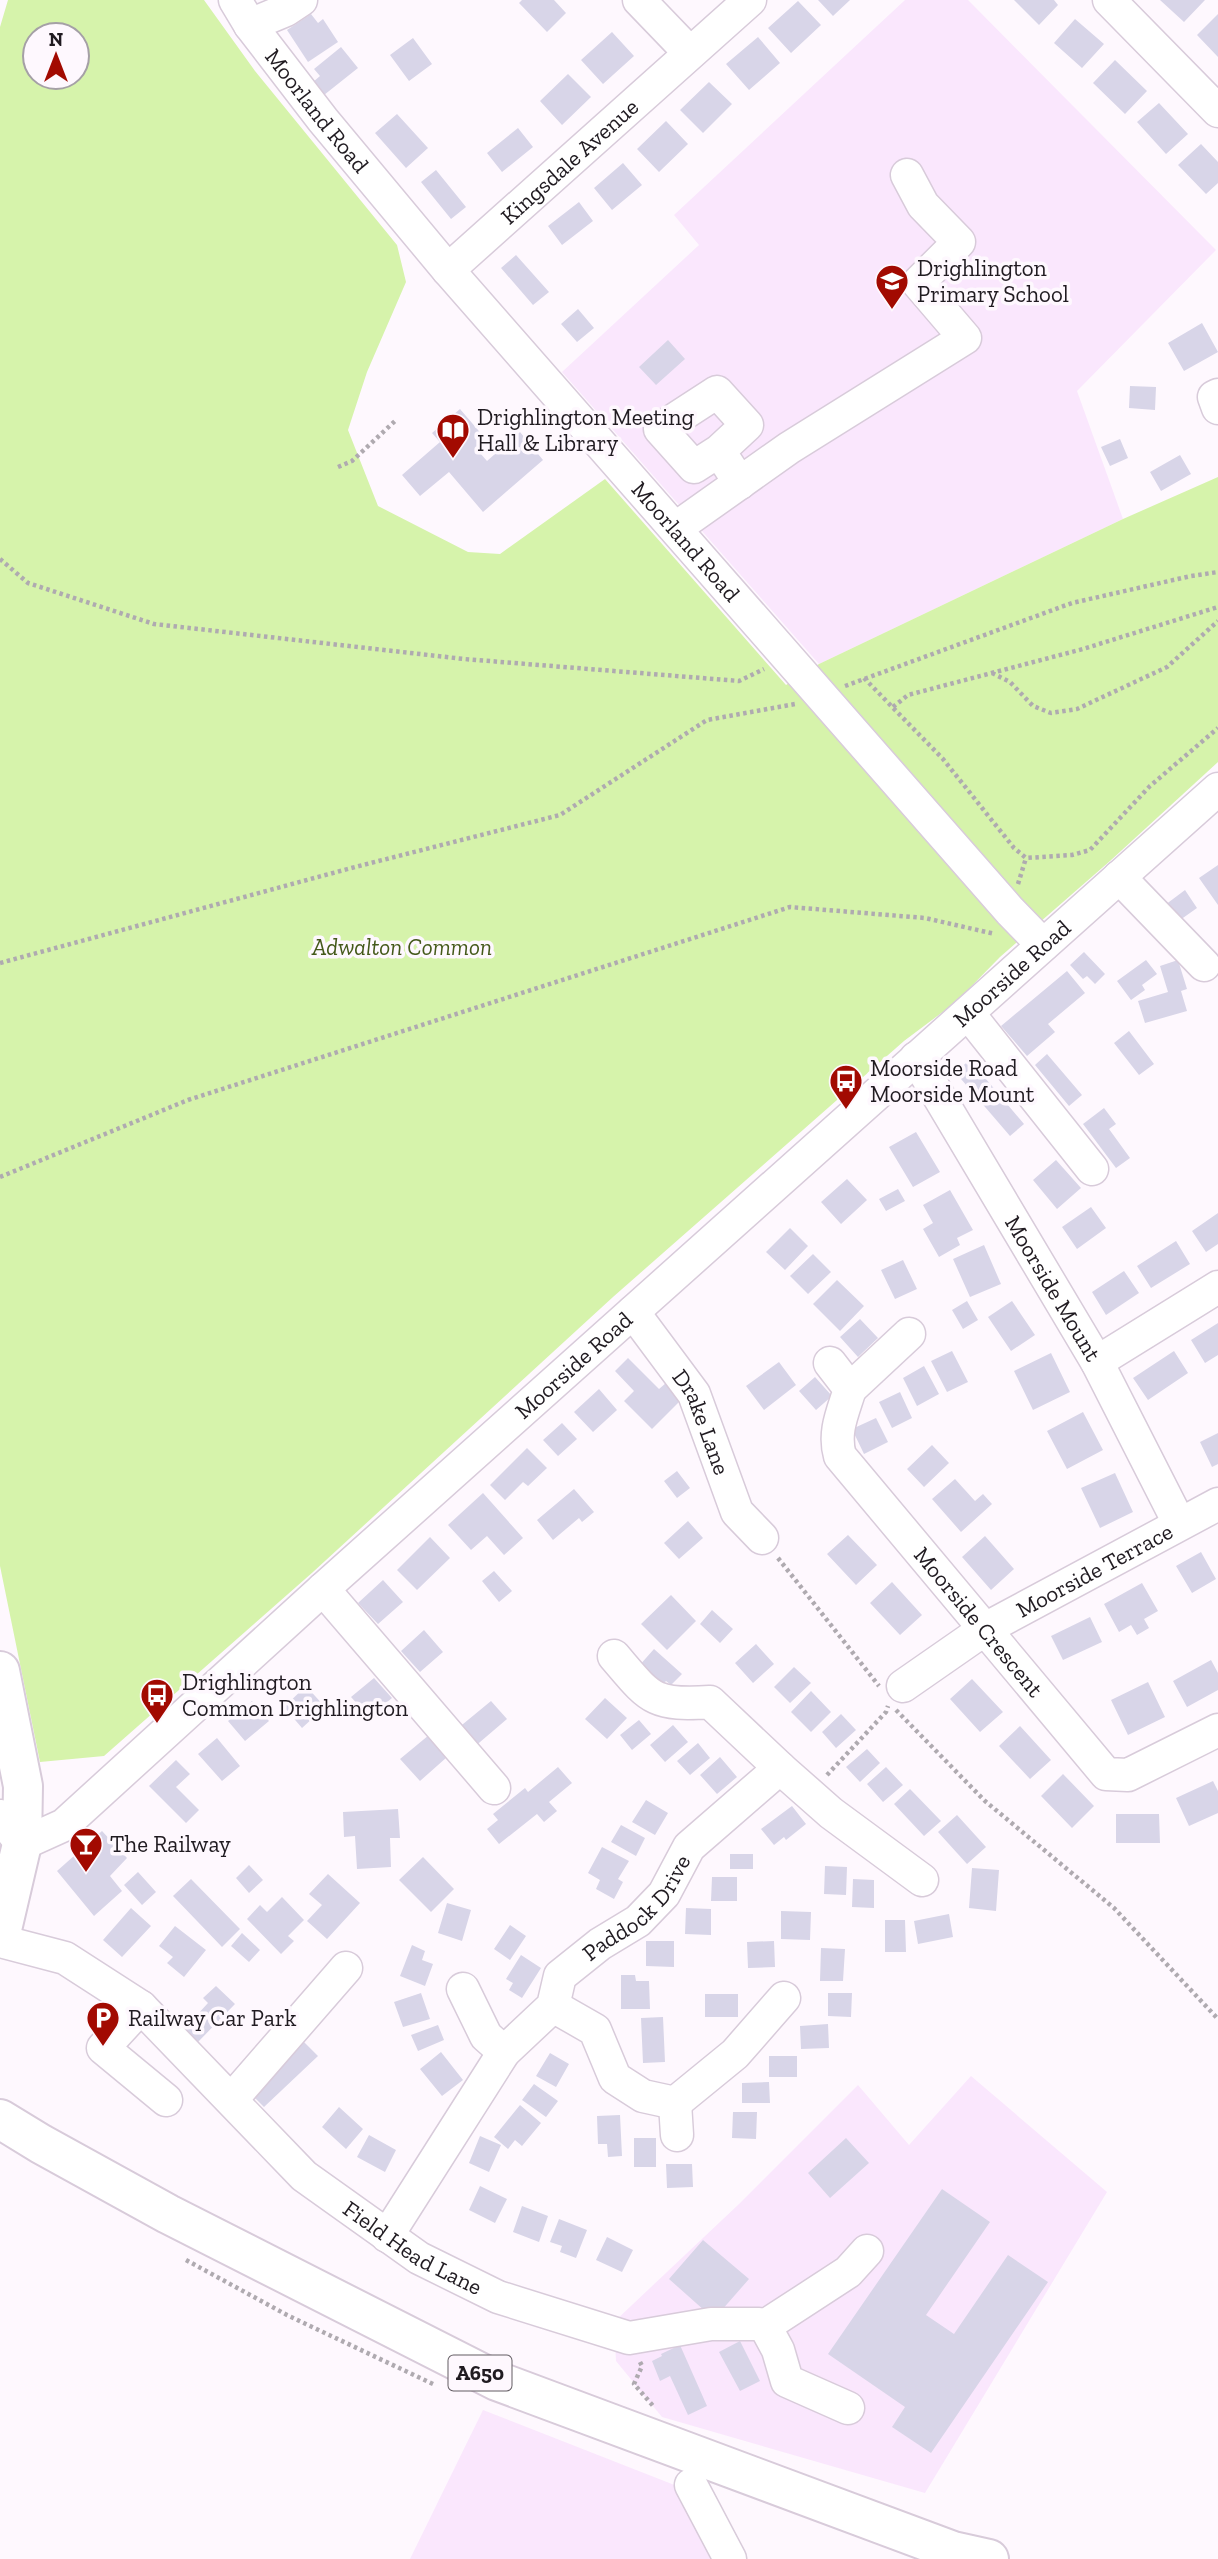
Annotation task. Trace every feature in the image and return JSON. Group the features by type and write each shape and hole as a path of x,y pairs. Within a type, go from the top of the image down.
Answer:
{"main road":[{"path":"0,1671 23,1786 11,1830 0,1940"},
{"name":"A650","path":"0,2119 202,2232 497,2381 963,2556"}],"street":[{"path":"243,12 286,10 301,0"},
{"path":"639,0 690,53"},
{"name":"Kingsdale Avenue","path":"448,270 750,0"},
{"path":"1109,0 1218,111"},
{"name":"Moorland Road","path":"243,12 323,120 448,270 1010,911 1043,945"},
{"path":"676,528 789,449 965,338 918,283 959,242 923,205 907,175"},
{"path":"1218,395 1214,397 1218,408"},
{"path":"719,451 740,483"},
{"name":"Moorside Road","path":"11,1830 64,1825 323,1589 1218,789"},
{"path":"1119,877 1204,964"},
{"path":"968,1013 1092,1169"},
{"name":"Moorside Mount","path":"916,1058 1097,1362 1179,1524"},
{"path":"1097,1362 1218,1287"},
{"name":"Drake Lane","path":"633,1312 694,1394 737,1513 762,1538"},
{"path":"830,1363 850,1389 909,1334"},
{"name":"Moorside Crescent","path":"850,1389 838,1426 836,1443 840,1456 1106,1774 1128,1775 1218,1730"},
{"name":"Moorside Terrace","path":"897,1693 985,1629 1218,1504"},
{"path":"323,1589 494,1788"},
{"path":"614,1656 645,1693 679,1704 710,1702 831,1813 922,1880"},
{"name":"Paddock Drive","path":"387,2236 504,2052 553,2006 560,1976 600,1944 638,1921 664,1894 689,1847 780,1768"},
{"name":"Field Head Lane","path":"0,1940 65,1958 141,2007 304,2176 419,2258 498,2297 629,2339 711,2324 765,2326"},
{"path":"232,2099 346,1968"},
{"path":"463,1989 486,2036 504,2052"},
{"path":"675,2103 735,2054 784,1998"},
{"path":"553,2006 595,2030 615,2078 643,2096 675,2103"},
{"path":"141,2007 103,2048 166,2100"},
{"path":"675,2103 677,2135"},
{"path":"848,2408 787,2381 778,2350 765,2326 848,2272 867,2251"},
{"path":"691,2485 730,2559"}],"path":[{"path":"338,467 352,461 395,421"},
{"path":"0,559 28,583 154,624 464,659 739,681 770,666 784,653"},
{"path":"0,963 355,867 560,815 707,720 824,699 864,678 1072,603 1218,572"},
{"path":"893,707 908,695 1083,649 1218,607"},
{"path":"991,673 1010,682 1032,706 1051,713 1077,709 1167,667 1218,621"},
{"path":"864,678 943,759 996,827 1026,858 1072,855 1090,850 1150,786 1218,728"},
{"path":"0,1177 188,1100 790,907 925,918 1043,945"},
{"path":"762,1538 897,1693 898,1714 985,1801 1114,1908 1218,2019"},
{"path":"809,1793 886,1712 897,1693"}],"shaded area":[{"name":"Drighlington Primary School","path":"905,0 968,0 1216,250 1077,391 1123,519 819,664 562,372 699,245 674,215"},
{"path":"971,2076 1107,2192 925,2493 662,2417 616,2361 614,2322 739,2204 858,2085 909,2145"},
{"path":"483,2410 677,2486 716,2559 410,2559"}],"green space":[{"name":"Adwalton Common","path":"8,0 204,0 255,71 397,245 406,282 367,372 348,430 378,506 468,552 500,554 605,479 786,685 819,664 1123,519 1218,477 1218,762 1000,957 956,1002 904,1041 613,1297 313,1572 104,1756 40,1762 0,1566 0,27"}],"building":[{"path":"522,0 554,0 566,13 547,32 519,3"},
{"path":"818,0 850,0 833,16"},
{"path":"1014,0 1054,0 1058,5 1039,25"},
{"path":"1160,0 1205,0 1184,22"},
{"path":"798,1 821,25 791,53 768,28"},
{"path":"311,14 318,23 323,19 338,42 308,62 287,30"},
{"path":"1218,14 1218,57 1197,35"},
{"path":"1075,19 1104,44 1082,68 1054,43"},
{"path":"612,32 634,56 603,84 581,60"},
{"path":"758,37 780,63 749,90 726,64"},
{"path":"413,38 432,64 409,81 390,55"},
{"path":"341,47 358,68 324,95 313,82 320,76 314,69"},
{"path":"1115,60 1147,91 1125,114 1093,83"},
{"path":"568,74 591,97 562,125 540,101"},
{"path":"709,82 732,104 703,133 680,110"},
{"path":"1159,103 1188,134 1166,154 1137,122"},
{"path":"397,114 428,148 406,168 375,133"},
{"path":"666,121 688,144 659,172 637,149"},
{"path":"518,128 533,147 502,172 487,153"},
{"path":"1201,144 1218,162 1218,183 1206,194 1178,165"},
{"path":"623,163 642,185 612,210 594,188"},
{"path":"436,170 466,207 451,219 421,182"},
{"path":"579,202 593,221 562,245 548,226"},
{"path":"516,255 549,292 533,305 501,268"},
{"path":"578,309 594,328 577,342 561,324"},
{"path":"1202,323 1218,352 1184,371 1168,343"},
{"path":"668,340 685,359 656,385 639,367"},
{"path":"1130,386 1156,387 1155,410 1129,408"},
{"name":"Drighlington Meeting Hall & Library","path":"460,409 490,444 480,453 487,461 520,432 543,460 483,512 449,472 420,496 402,475 440,442 432,433"},
{"path":"1120,439 1128,458 1110,466 1101,447"},
{"path":"1180,455 1191,474 1161,491 1150,472"},
{"path":"1218,865 1218,905 1199,878"},
{"path":"1185,890 1197,908 1173,925 1161,908"},
{"path":"1084,952 1105,974 1095,984 1087,976 1083,979 1070,965"},
{"path":"1146,960 1157,974 1142,985 1145,990 1131,1000 1117,981"},
{"path":"1178,960 1187,989 1181,991 1187,1011 1145,1023 1138,1001 1168,992 1160,966"},
{"path":"1067,971 1085,993 1048,1024 1055,1032 1027,1056 1001,1026"},
{"path":"1129,1031 1154,1064 1139,1075 1114,1043"},
{"path":"1047,1054 1082,1095 1069,1106 1035,1065"},
{"path":"970,1060 1024,1124 1010,1136 955,1072"},
{"path":"1104,1108 1116,1124 1109,1129 1130,1158 1116,1168 1083,1124"},
{"path":"916,1132 940,1172 913,1187 889,1147"},
{"path":"1056,1160 1081,1188 1057,1209 1033,1180"},
{"path":"847,1179 867,1200 841,1224 821,1202"},
{"path":"898,1189 905,1201 886,1211 879,1199"},
{"path":"950,1190 973,1230 957,1238 960,1245 939,1257 923,1229 933,1223 923,1205"},
{"path":"1091,1207 1106,1228 1077,1249 1062,1227"},
{"path":"1218,1213 1218,1244 1206,1252 1192,1231"},
{"path":"790,1228 808,1246 785,1270 766,1252"},
{"path":"1176,1241 1190,1264 1151,1288 1137,1266"},
{"path":"984,1245 1001,1284 970,1297 953,1259"},
{"path":"813,1254 831,1272 808,1294 790,1276"},
{"path":"903,1260 917,1289 895,1299 881,1270"},
{"path":"1124,1271 1139,1293 1106,1315 1092,1292"},
{"path":"837,1280 864,1306 840,1331 813,1304"},
{"path":"967,1301 978,1320 963,1329 952,1310"},
{"path":"1012,1301 1035,1335 1011,1351 988,1317"},
{"path":"860,1319 878,1338 858,1357 840,1337"},
{"path":"1218,1323 1218,1355 1205,1363 1191,1340"},
{"path":"952,1351 968,1382 947,1392 931,1361"},
{"path":"1174,1351 1188,1373 1148,1400 1133,1378"},
{"path":"1051,1353 1070,1392 1033,1410 1014,1371"},
{"path":"628,1358 659,1389 666,1383 682,1399 652,1429 624,1401 634,1391 615,1371"},
{"path":"779,1362 796,1385 764,1410 746,1386"},
{"path":"924,1366 939,1394 917,1406 903,1378"},
{"path":"815,1377 832,1396 816,1410 799,1391"},
{"path":"599,1389 617,1410 593,1432 574,1412"},
{"path":"900,1392 912,1418 892,1428 879,1402"},
{"path":"1083,1412 1103,1450 1067,1469 1047,1431"},
{"path":"876,1418 888,1442 864,1454 852,1429"},
{"path":"562,1423 577,1439 558,1456 543,1440"},
{"path":"1218,1433 1218,1464 1212,1467 1200,1442"},
{"path":"932,1445 949,1463 924,1487 907,1469"},
{"path":"527,1448 547,1468 528,1486 523,1482 505,1500 490,1485"},
{"path":"677,1471 690,1488 677,1498 664,1481"},
{"path":"1115,1473 1133,1512 1100,1528 1081,1488"},
{"path":"955,1479 975,1501 983,1494 992,1504 961,1532 932,1499"},
{"path":"574,1489 594,1512 582,1522 579,1518 553,1540 537,1520"},
{"path":"483,1493 523,1538 504,1555 487,1536 471,1550 448,1525"},
{"path":"688,1521 703,1538 679,1559 664,1543"},
{"path":"848,1535 877,1565 856,1585 827,1554"},
{"path":"985,1536 1014,1569 991,1590 962,1557"},
{"path":"430,1537 450,1558 417,1590 397,1570"},
{"path":"1201,1552 1216,1579 1192,1593 1176,1566"},
{"path":"494,1571 512,1591 499,1602 482,1581"},
{"path":"383,1580 403,1602 378,1624 358,1603"},
{"path":"892,1582 922,1615 900,1635 870,1603"},
{"path":"1142,1583 1158,1611 1144,1619 1149,1628 1137,1635 1131,1625 1119,1632 1104,1604"},
{"path":"671,1595 696,1621 667,1650 641,1624"},
{"path":"712,1610 733,1629 720,1643 700,1624"},
{"path":"1090,1617 1102,1642 1063,1660 1051,1636"},
{"path":"424,1630 443,1652 420,1672 401,1651"},
{"path":"756,1644 774,1664 753,1683 735,1663"},
{"path":"654,1649 682,1674 671,1685 666,1681 660,1687 638,1667"},
{"path":"1211,1660 1218,1673 1218,1690 1187,1707 1173,1681"},
{"path":"794,1667 811,1683 790,1703 774,1687"},
{"path":"374,1678 392,1698 369,1717 351,1697"},
{"path":"972,1679 1003,1712 980,1732 950,1699"},
{"path":"1148,1682 1165,1717 1128,1735 1111,1700"},
{"path":"306,1686 325,1707 302,1728 284,1707"},
{"path":"811,1691 831,1712 811,1732 791,1712"},
{"path":"605,1698 627,1718 607,1739 585,1719"},
{"path":"252,1701 269,1721 245,1741 228,1721"},
{"path":"491,1701 507,1719 473,1748 457,1729"},
{"path":"841,1714 856,1730 836,1748 822,1732"},
{"path":"639,1720 651,1734 632,1750 620,1735"},
{"path":"673,1725 688,1742 665,1762 650,1745"},
{"path":"1020,1726 1051,1760 1030,1779 999,1746"},
{"path":"429,1735 455,1750 420,1781 400,1759"},
{"path":"217,1738 240,1766 222,1781 198,1754"},
{"path":"698,1743 710,1758 690,1775 677,1761"},
{"path":"867,1749 880,1763 860,1782 846,1767"},
{"path":"720,1757 737,1777 717,1794 700,1775"},
{"path":"176,1760 190,1774 176,1787 199,1810 186,1823 149,1786"},
{"path":"558,1767 572,1783 549,1802 557,1811 544,1822 537,1814 499,1844 487,1829 498,1820 493,1814 525,1788 528,1792"},
{"path":"886,1767 903,1785 883,1802 867,1784"},
{"path":"1063,1774 1094,1806 1072,1828 1041,1796"},
{"path":"1213,1781 1218,1791 1218,1813 1189,1826 1176,1798"},
{"path":"910,1789 941,1821 924,1836 894,1804"},
{"path":"646,1800 668,1813 655,1835 632,1822"},
{"path":"792,1806 806,1824 786,1840 784,1837 774,1845 761,1829"},
{"path":"398,1809 400,1838 390,1838 391,1867 357,1869 355,1836 344,1837 343,1812"},
{"path":"1116,1814 1159,1814 1160,1843 1116,1843"},
{"path":"957,1815 986,1847 967,1864 938,1832"},
{"path":"621,1825 645,1838 636,1856 611,1842"},
{"name":"The Railway","path":"102,1831 127,1858 110,1876 122,1891 94,1916 57,1871"},
{"path":"602,1847 629,1861 618,1879 623,1882 614,1899 596,1889 600,1880 588,1873"},
{"path":"730,1854 753,1854 753,1869 730,1869"},
{"path":"423,1857 454,1889 431,1912 399,1880"},
{"path":"249,1865 263,1880 249,1893 236,1878"},
{"path":"825,1866 847,1867 846,1895 824,1894"},
{"path":"972,1868 999,1870 996,1911 969,1908"},
{"path":"138,1872 156,1892 142,1905 124,1885"},
{"path":"328,1874 360,1903 327,1939 307,1921 322,1905 309,1894"},
{"path":"712,1877 737,1877 737,1901 711,1901"},
{"path":"191,1879 240,1929 222,1947 173,1896"},
{"path":"853,1879 874,1880 874,1908 852,1907"},
{"path":"282,1897 304,1920 288,1936 294,1941 281,1954 247,1919 260,1905 267,1912"},
{"path":"447,1903 471,1910 462,1941 438,1933"},
{"path":"131,1908 151,1926 122,1957 103,1940"},
{"path":"686,1908 711,1909 711,1935 685,1934"},
{"path":"781,1911 811,1912 810,1940 781,1939"},
{"path":"949,1914 953,1937 918,1944 914,1921"},
{"path":"885,1920 905,1920 906,1952 885,1952"},
{"path":"510,1925 526,1936 510,1960 494,1949"},
{"path":"175,1926 206,1950 184,1977 167,1963 173,1957 159,1946"},
{"path":"242,1933 260,1950 249,1962 231,1946"},
{"path":"646,1941 674,1941 674,1967 646,1966"},
{"path":"774,1941 775,1967 748,1968 747,1942"},
{"path":"412,1945 425,1951 422,1960 433,1964 425,1986 400,1976"},
{"path":"821,1948 845,1949 843,1981 820,1981"},
{"path":"521,1955 541,1968 522,1998 509,1990 513,1983 506,1979"},
{"path":"621,1975 635,1975 636,1981 649,1981 650,2009 621,2009"},
{"path":"216,1986 235,2004 198,2042 184,2029 208,2003 203,1998"},
{"path":"421,1993 430,2019 403,2027 394,2002"},
{"path":"828,1993 852,1993 851,2017 828,2016"},
{"path":"705,1994 738,1994 738,2017 705,2017"},
{"path":"663,2017 665,2062 643,2063 641,2018"},
{"path":"828,2024 829,2048 801,2049 800,2026"},
{"path":"438,2025 444,2040 418,2051 411,2035"},
{"path":"303,2041 318,2056 264,2107 249,2092"},
{"path":"441,2052 463,2080 442,2096 420,2069"},
{"path":"550,2053 569,2064 556,2087 536,2076"},
{"path":"769,2056 797,2056 797,2077 769,2077"},
{"path":"769,2082 770,2103 742,2103 742,2083"},
{"path":"534,2084 558,2101 546,2117 522,2100"},
{"path":"520,2105 541,2123 522,2146 515,2140 508,2149 494,2137"},
{"path":"339,2107 363,2129 346,2149 322,2127"},
{"path":"733,2112 757,2112 756,2139 732,2138"},
{"path":"620,2115 622,2156 608,2157 607,2144 598,2144 597,2116"},
{"path":"369,2135 396,2150 385,2172 357,2157"},
{"path":"480,2136 501,2145 489,2172 469,2163"},
{"path":"634,2138 656,2138 656,2167 634,2167"},
{"path":"846,2138 869,2163 830,2198 808,2173"},
{"path":"666,2164 692,2164 693,2187 667,2188"},
{"path":"480,2186 507,2199 495,2223 469,2210"},
{"path":"942,2189 990,2222 926,2315 954,2334 1008,2255 1048,2282 931,2453 892,2427 905,2407 828,2354"},
{"path":"522,2206 548,2216 539,2242 513,2232"},
{"path":"559,2219 587,2230 576,2258 560,2252 562,2246 550,2242"},
{"path":"607,2237 633,2250 622,2272 596,2260"},
{"path":"703,2240 749,2279 714,2319 669,2279"},
{"path":"740,2341 760,2381 740,2391 719,2352"},
{"path":"680,2345 707,2406 688,2415 670,2376 660,2381 652,2361"}],"place":[{"name":"Drighlington Primary School","path":"892,311"},
{"name":"Drighlington Meeting Hall & Library","path":"453,460"},
{"name":"Moorside Road Moorside Mount","path":"846,1111"},
{"name":"Drighlington Common Drighlington","path":"157,1725"},
{"name":"The Railway","path":"86,1874"},
{"name":"Railway Car Park","path":"103,2048"}]}
